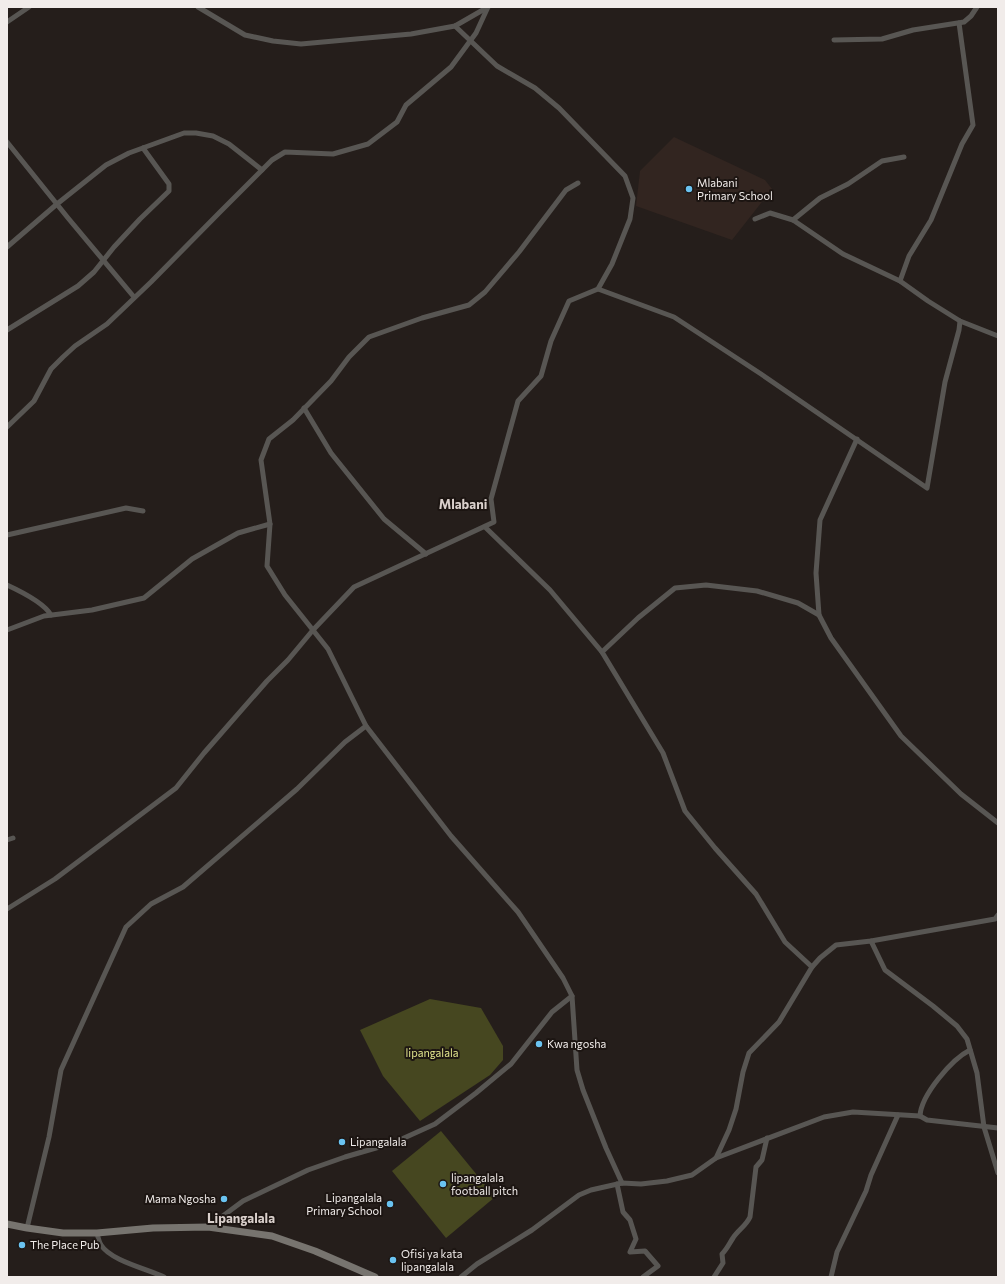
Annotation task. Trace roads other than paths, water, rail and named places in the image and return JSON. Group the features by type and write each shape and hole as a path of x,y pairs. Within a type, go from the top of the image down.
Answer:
{"main road":[{"path":"7,1224 63,1233 97,1233 153,1228 208,1228 272,1236 315,1251 375,1277"}],"street":[{"path":"7,22 29,7"},
{"path":"198,7 245,35 273,41 301,44 411,34 455,26 488,7"},
{"path":"7,427 34,401 51,369 63,356 107,324 272,160 285,152 333,154 368,144 397,122 406,105 451,68 476,33 488,7"},
{"path":"834,40 882,39 913,30 964,22 971,16 977,7"},
{"path":"900,281 909,256 931,220 962,144 973,125 959,23"},
{"path":"7,909 55,879 176,788 204,753 267,681 288,660 312,630 354,587 494,522 491,499 518,401 541,376 551,341 569,301 598,289 612,264 630,219 633,198 625,176 559,108 535,88 497,66 455,26"},
{"path":"7,247 56,204 106,165 129,153 184,133 196,133 213,136 229,144 262,170"},
{"path":"7,142 134,298"},
{"path":"7,330 78,286 104,262 114,248 140,219 169,191 169,184 143,148"},
{"path":"793,220 820,198 848,184 882,162 904,157"},
{"path":"578,183 566,190 519,252 486,292 469,305 422,318 370,337 349,357 331,381 293,420 270,438 261,460 270,524 267,566 284,595 328,649 366,726 451,836 518,912 563,978 572,996 577,1070 592,1114 620,1184 623,1212 630,1220 636,1239 630,1252 645,1251 658,1266 643,1277"},
{"path":"755,219 770,213 793,220 843,254 900,281 960,321 998,336"},
{"path":"598,289 674,317 761,374 927,488 945,382 960,321"},
{"path":"304,408 331,453 384,519 426,554"},
{"path":"857,440 820,520 816,573 819,615 831,638 901,736 961,794 998,823"},
{"path":"7,535 126,508 142,511"},
{"path":"7,630 44,616 92,610 144,598 192,559 238,533 270,524"},
{"path":"485,527 550,590 602,652 663,753 686,811 715,848 756,894 785,942 812,967"},
{"path":"7,585 16,589 47,609 51,615"},
{"path":"602,652 638,618 675,588 706,585 757,591 798,603 819,615"},
{"path":"27,1228 49,1137 61,1070 126,927 151,904 183,887 297,789 345,742 366,726"},
{"path":"7,840 13,838"},
{"path":"716,1158 729,1130 736,1110 743,1072 749,1054 779,1022 812,967 820,958 836,945 871,941 995,919 998,915"},
{"path":"871,941 884,970 933,1006 957,1026 967,1039 977,1073 984,1127 998,1173"},
{"path":"208,1228 243,1201 308,1170 393,1143 435,1124 511,1064 552,1012 572,996"},
{"path":"920,1116 921,1110 931,1090 941,1075 953,1061 970,1050"},
{"path":"461,1277 477,1264 532,1230 579,1195 590,1190 620,1184 641,1184 667,1181 692,1175 716,1158 824,1117 853,1112 920,1116 927,1120 998,1128"},
{"path":"831,1277 837,1252 866,1191 871,1176 898,1115"},
{"path":"714,1277 723,1263 722,1254 734,1237 747,1223 750,1217 756,1166 762,1160 767,1138"},
{"path":"97,1233 101,1245 110,1254 121,1260 164,1277"}],"place":[{"name":"Mlabani Primary School","path":"689,189"},
{"name":"Kwa ngosha","path":"539,1044"},
{"name":"Lipangalala","path":"342,1142"},
{"name":"lipangalala football pitch","path":"443,1184"},
{"name":"Mama Ngosha","path":"224,1199"},
{"name":"Lipangalala Primary School","path":"390,1204"},
{"name":"The Place Pub","path":"22,1245"},
{"name":"Ofisi ya kata lipangalala","path":"393,1260"}],"district":[{"name":"Mlabani","path":"463,504"},
{"name":"Lipangalala","path":"241,1218"}],"park label":[{"name":"lipangalala","path":"432,1053"}]}
